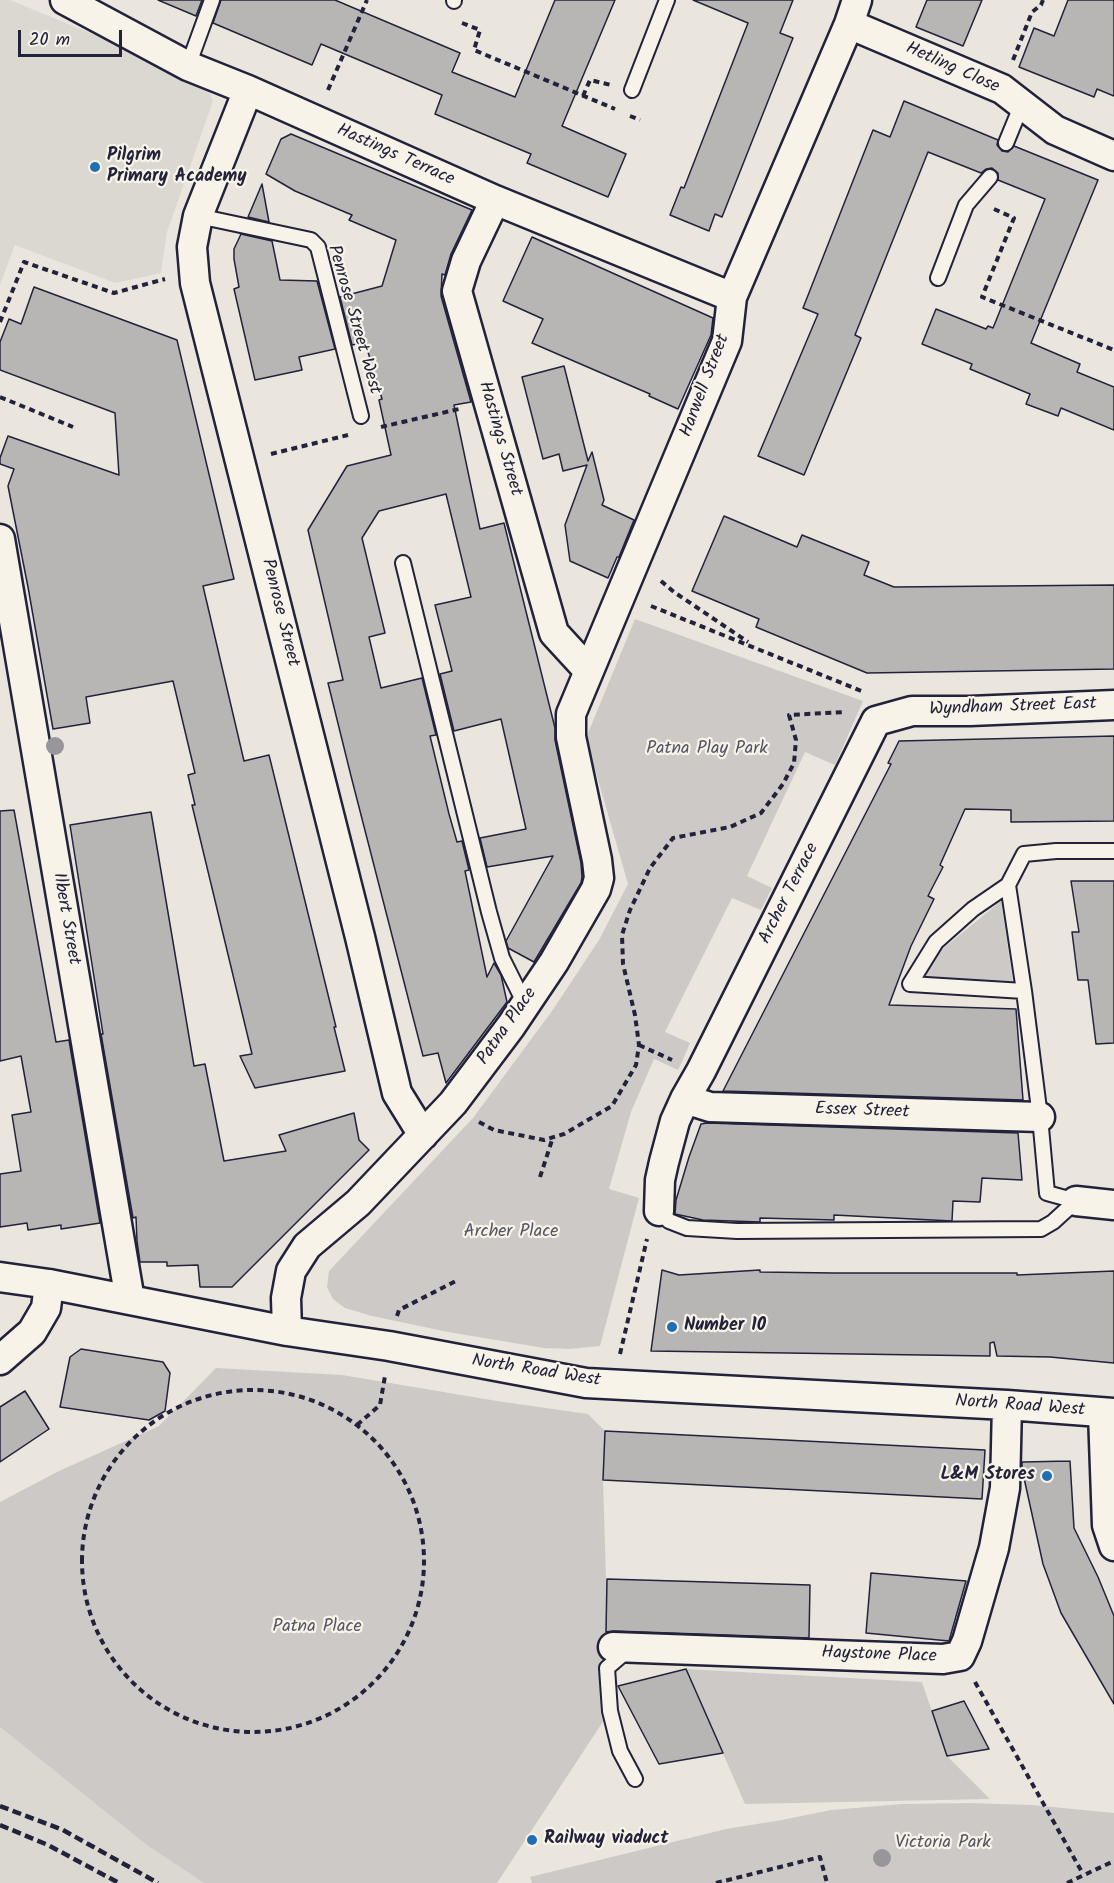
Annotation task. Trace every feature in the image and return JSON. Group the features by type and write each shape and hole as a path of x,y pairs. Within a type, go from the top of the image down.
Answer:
{"street":[{"name":"Hastings Terrace","path":"65,0 188,66 248,90 495,200 732,297"},
{"name":"Hetling Close","path":"853,12 1012,97 1055,130 1114,156"},
{"name":"Harwell Street","path":"588,670 727,341 732,297 853,12"},
{"name":"Penrose Street","path":"248,90 198,216 192,247 195,283 397,1093 423,1135"},
{"name":"Hastings Street","path":"495,200 466,261 457,291 554,633 588,670"},
{"name":"Ilbert Street","path":"0,539 130,1300"},
{"name":"Patna Place","path":"287,1331 286,1298 291,1271 308,1246 358,1203 453,1103 554,962 597,889 599,878 571,737 571,714 588,670"},
{"name":"Wyndham Street East","path":"912,711 1114,705"},
{"name":"Archer Terrace","path":"685,1099 876,721 912,711"},
{"name":"Essex Street","path":"685,1099 710,1107 1040,1118"},
{"path":"659,1210 660,1180 664,1162 675,1121 685,1099"},
{"path":"1076,1201 1114,1205"},
{"name":"North Road West","path":"0,1277 50,1284 287,1331 389,1346 586,1383 1006,1405 1108,1413"},
{"path":"0,1360 32,1332 46,1308 50,1284"},
{"name":"Haystone Place","path":"622,1648 943,1659 960,1656 967,1641 998,1528 1005,1488 1006,1405"},
{"path":"1108,1413 1107,1526 1114,1546"}],"lane":[{"path":"188,66 212,0"},
{"path":"632,90 667,0"},
{"path":"1006,143 1012,97"},
{"path":"938,278 966,205 990,177"},
{"name":"Penrose Street West","path":"198,216 310,240 318,248 361,417"},
{"path":"403,563 489,912 502,958 525,1004"},
{"path":"1024,991 910,984 936,942 973,909 1008,885 1024,854 1056,851 1114,851"},
{"path":"1008,885 1024,991 1047,1193 1076,1201"},
{"path":"659,1210 669,1221 687,1228 738,1231 1041,1229 1053,1222 1076,1201"},
{"path":"622,1648 607,1668 610,1711 620,1751 635,1779"}],"path":[{"path":"315,120 367,0"},
{"path":"1012,97 1032,12 1041,5 1043,0"},
{"path":"454,1 447,17 480,30 474,50 640,120"},
{"path":"583,96 590,80 632,90"},
{"path":"972,198 1014,219 982,297 1114,350"},
{"path":"0,321 24,262 114,293 194,271"},
{"path":"0,397 73,427"},
{"path":"635,560 674,592 753,646"},
{"path":"620,597 650,606 753,646 912,711"},
{"path":"453,1103 494,1130 544,1140 585,1123 612,1106 636,1065 639,1045 635,1015 623,964 622,935 630,910 650,868 673,838 730,827 761,813 783,784 794,764 796,740 789,715 854,711"},
{"path":"540,1177 554,1137"},
{"path":"613,1384 651,1222 659,1210"},
{"path":"357,1425 380,1405 389,1346 399,1310 456,1281"},
{"path":"243,1390 276,1390 310,1398 346,1416 357,1425 389,1456 406,1484 419,1520 423,1547 423,1581 417,1611 404,1639 389,1662 370,1686 350,1702 304,1724 272,1732 241,1733 207,1728 178,1717 150,1699 126,1678 112,1659 98,1632 87,1602 84,1575 84,1539 92,1505 107,1474 126,1446 154,1420 183,1405 212,1395 243,1390"},
{"path":"960,1656 1083,1874"},
{"path":"716,1883 820,1857 827,1883"},
{"path":"1067,1883 1114,1861"}],"shaded area":[{"name":"Pilgrim Primary Academy","path":"0,0 10,0 204,80 213,101 167,232 161,273 115,283 15,245 0,285"},
{"path":"0,1727 148,1846 204,1883 0,1883"}],"green space":[{"name":"Archer Place","path":"635,619 863,701 835,765 805,752 747,876 772,888 761,910 732,898 665,1032 690,1043 681,1064 678,1070 654,1059 631,1112 609,1189 639,1198 600,1346 569,1349 544,1348 448,1332 345,1308 333,1299 327,1287 329,1271 473,1118 552,1011 599,940 628,884 586,738"},
{"path":"1001,901 1013,983 922,977 940,951"},
{"name":"Patna Place","path":"216,1368 342,1375 588,1414 605,1431 603,1480 610,1711 497,1883 204,1883 148,1846 0,1727 0,1502 59,1471 159,1426"},
{"path":"686,1669 922,1682 947,1756 990,1799 745,1804"},
{"name":"Victoria Park","path":"902,1804 1032,1805 1114,1813 1114,1883 532,1883 530,1877 726,1829 831,1810"}],"building":[{"path":"158,0 202,0 196,16"},
{"path":"221,0 335,0 460,53 452,72 515,97 555,0 615,0 562,126 626,154 608,197 527,163 531,154 435,114 442,95 321,44 312,65 213,23"},
{"path":"693,0 793,0 780,33 793,38 722,217 715,214 709,231 670,215 681,187 684,188 748,23"},
{"path":"927,0 982,0 963,46 916,27"},
{"path":"1068,0 1114,0 1114,96 1097,89 1094,97 1019,67 1034,28 1054,36"},
{"path":"904,101 998,140 997,145 1002,151 1008,152 1014,146 1098,180 1031,343 1080,364 1077,372 1114,387 1114,430 1061,408 1058,416 1026,404 1030,394 970,369 972,364 922,344 936,309 986,329 988,326 993,328 1045,199 998,180 998,173 992,168 981,173 928,152 855,335 861,338 804,475 758,456 818,314 803,308 873,130 890,137"},
{"path":"291,134 472,210 451,254 445,275 442,274 441,296 471,402 454,405 480,529 504,523 555,728 555,740 581,863 581,883 534,962 508,948 506,941 553,856 487,867 480,838 526,829 501,719 454,731 440,674 452,671 435,605 471,597 446,494 379,511 362,538 385,633 369,637 381,688 422,678 436,735 430,736 449,814 457,842 462,841 469,870 465,871 487,977 494,963 501,975 507,1002 446,1083 438,1053 423,1056 351,776 328,683 343,680 308,530 347,466 391,455 379,400 382,399 365,342 352,345 340,297 382,286 396,240 349,220 352,215 295,191 266,174 281,139"},
{"path":"262,184 269,222 248,217"},
{"path":"241,234 272,241 280,280 317,281 335,349 299,357 302,370 255,380 234,289 239,287 234,249"},
{"path":"532,237 713,318 711,335 678,409 649,396 650,394 532,343 543,319 503,301"},
{"path":"34,287 177,340 234,579 203,586 244,761 269,755 345,1071 255,1088 240,1056 252,1054 192,805 195,805 188,775 195,773 173,681 86,697 90,723 53,729 8,486 14,469 0,464 0,458 8,436 119,475 115,413 0,370 0,342 9,319 21,324"},
{"path":"564,366 588,461 592,452 604,500 602,505 634,520 608,578 570,561 565,525 587,465 563,471 559,454 543,459 522,377"},
{"path":"724,516 797,547 802,535 869,562 864,575 894,587 1114,585 1114,669 867,673 756,627 759,619 692,591"},
{"path":"1114,736 1114,821 1011,822 1011,810 965,809 940,865 943,867 928,896 934,899 911,946 889,1005 1016,1009 1023,1100 723,1091 891,764 888,763 899,741"},
{"path":"14,810 56,1042 69,1040 100,1223 61,1229 61,1225 28,1230 27,1223 0,1227 0,1174 21,1171 12,1115 31,1112 21,1056 0,1061 0,811"},
{"path":"151,812 194,1066 205,1064 224,1161 286,1151 279,1135 354,1113 359,1140 369,1150 232,1287 200,1287 198,1265 167,1266 167,1262 140,1262 136,1217 133,1218 101,1034 103,1034 70,825"},
{"path":"1071,881 1114,881 1114,1043 1096,1044 1088,980 1078,980 1072,932 1079,932"},
{"path":"701,1124 1018,1133 1022,1180 982,1178 980,1202 953,1201 952,1221 834,1215 834,1220 760,1218 760,1222 703,1220 675,1214 676,1200 689,1157"},
{"path":"662,1270 679,1275 760,1270 760,1272 834,1273 1017,1273 1017,1275 1114,1271 1114,1363 1050,1357 997,1356 994,1342 990,1343 990,1356 651,1351"},
{"path":"81,1349 163,1362 170,1373 165,1411 149,1420 60,1407 70,1357"},
{"path":"25,1391 49,1429 0,1462 0,1407"},
{"path":"605,1431 985,1450 982,1499 603,1480"},
{"path":"1070,1461 1074,1528 1114,1616 1114,1704 1061,1613 1043,1564 1022,1469 1022,1462"},
{"path":"871,1573 966,1581 949,1641 866,1633"},
{"path":"607,1579 810,1585 809,1638 606,1632"},
{"path":"686,1669 723,1753 659,1764 618,1686"},
{"path":"964,1701 989,1749 947,1756 932,1711"}],"railway":[{"path":"0,1806 63,1830 158,1883"},
{"path":"0,1825 48,1845 119,1883"}],"place":[{"name":"Pilgrim Primary Academy","path":"95,167"},
{"name":"Number 10","path":"672,1327"},
{"name":"L&M Stores","path":"1047,1476"},
{"name":"Railway viaduct","path":"532,1840"}],"park label":[{"name":"Patna Play Park","path":"707,750"}]}
